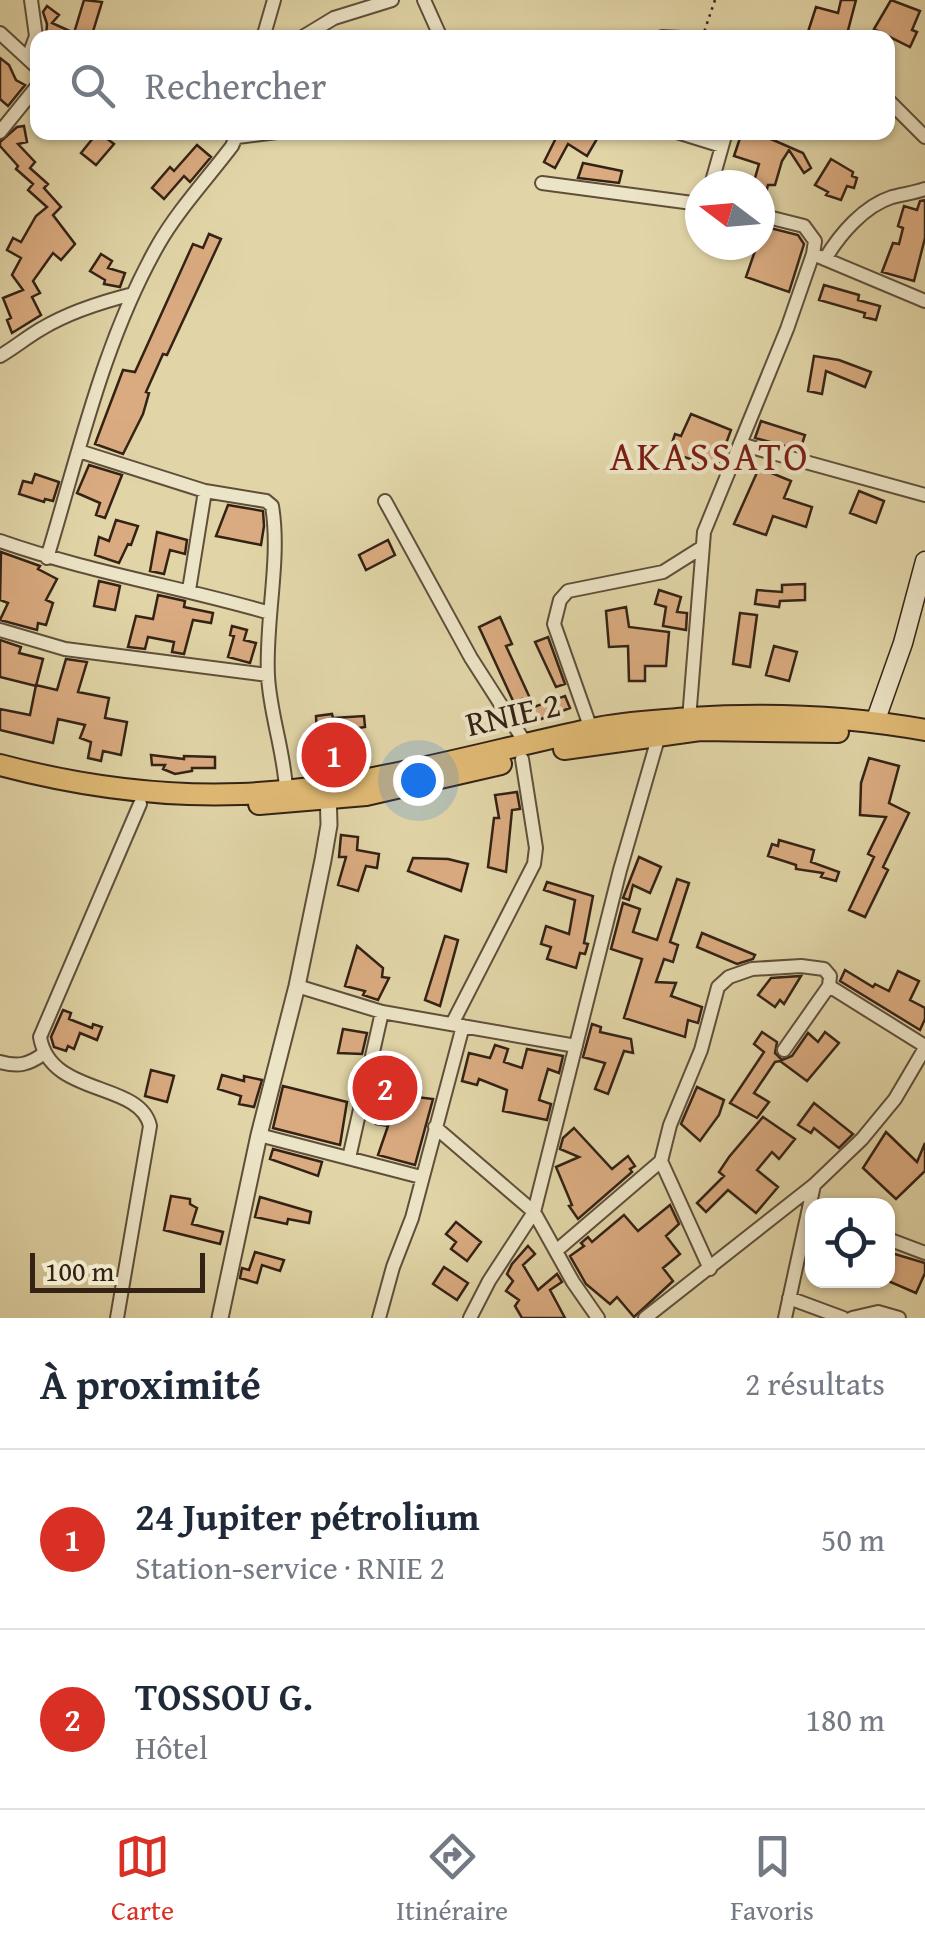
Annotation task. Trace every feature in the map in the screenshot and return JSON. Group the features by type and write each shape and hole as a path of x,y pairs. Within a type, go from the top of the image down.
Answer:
{"highway":[{"name":"RNIE 2","path":"0,778 53,792 140,804 232,805 414,786 591,729 690,718 804,716 925,730"},
{"name":"RNIE 2","path":"524,751 659,735 778,729 873,734 925,744"},
{"name":"RNIE 2","path":"0,764 49,778 136,791 244,794 286,789 328,793"}],"main road":[{"path":"875,722 904,643 925,563"}],"street":[{"path":"31,0 35,30"},
{"path":"265,30 274,0"},
{"path":"314,30 334,18 392,0"},
{"path":"424,0 437,30"},
{"path":"0,33 30,60"},
{"path":"0,132 30,95"},
{"path":"895,106 923,131"},
{"path":"47,558 97,386 133,294 169,226 233,140"},
{"path":"715,170 724,140"},
{"path":"542,183 685,202"},
{"path":"690,718 701,548 708,517 819,256 867,212 889,198 925,189"},
{"path":"775,219 804,226 815,241 819,256"},
{"path":"819,256 925,301"},
{"path":"0,356 41,328 95,304 133,294"},
{"path":"740,444 925,495"},
{"path":"80,451 204,491 266,501 272,506 268,675 277,737 285,762 286,789"},
{"path":"189,590 204,491"},
{"path":"379,1318 392,1267 407,1234 458,1026 534,864 536,848 524,751 384,501"},
{"path":"0,542 47,558 270,613"},
{"path":"591,729 554,624 560,600 568,591 663,572 701,548"},
{"path":"0,630 65,649 268,675"},
{"path":"470,1318 534,1212 620,870 659,735"},
{"path":"220,1318 259,1135 298,986 327,842 328,793"},
{"path":"116,1318 150,1126 148,1117 135,1104 74,1080 43,1054 40,1037 140,804"},
{"path":"556,1251 661,1161 670,1125 702,1050 718,987 729,977 752,969 801,966 824,969 830,976 829,986 784,1050"},
{"path":"298,986 382,1012 576,1046"},
{"path":"645,1318 814,1185 880,1120 925,1047 829,986"},
{"path":"350,1158 382,1012"},
{"path":"0,1062 14,1066 29,1064 43,1054"},
{"path":"435,1127 534,1212 598,1318"},
{"path":"259,1135 422,1176"},
{"path":"661,1161 710,1269"},
{"path":"812,1198 814,1185"},
{"path":"785,1318 805,1232"},
{"path":"895,1241 925,1252"},
{"path":"789,1298 843,1318"},
{"path":"852,1318 878,1312 899,1318"}],"path":[{"path":"705,30 715,0"}],"building":[{"path":"84,0 102,2 93,30 75,30"},
{"path":"841,0 856,0 848,30 809,30 816,7 838,13"},
{"path":"891,0 920,11 910,47 895,40 895,30 874,29"},
{"path":"47,6 59,15 52,23 67,30 47,30 43,12"},
{"path":"0,58 9,65 16,80 25,85 8,106 0,99"},
{"path":"24,126 27,142 18,144 35,162 30,168 48,184 44,188 61,207 53,215 75,244 61,260 53,253 33,281 40,293 32,297 41,315 12,333 3,298 23,290 12,275 21,258 7,250 13,238 21,242 36,216 47,207 28,190 33,184 16,169 18,166 0,146 17,127"},
{"path":"92,140 109,140 114,144 96,165 81,153"},
{"path":"555,140 596,140 587,156 568,144 555,168 544,162"},
{"path":"739,140 773,140 803,153 811,168 804,173 789,150 775,185 775,170 757,170 759,164 734,156"},
{"path":"197,145 211,157 190,182 184,176 164,199 152,188"},
{"path":"831,159 857,178 854,188 847,186 841,200 826,195 828,192 815,185"},
{"path":"583,163 622,171 619,183 578,178"},
{"path":"925,200 925,238 914,281 882,272 893,243 899,244 903,228 898,226 904,206 917,210 920,201"},
{"path":"775,229 798,235 804,244 789,292 746,277 752,260 775,260"},
{"path":"209,234 221,239 167,355 163,354 146,392 149,393 143,414 123,454 95,444 123,370 135,372 193,244 203,248"},
{"path":"101,254 112,261 108,268 125,273 120,287 104,284 105,280 90,271"},
{"path":"824,285 880,306 876,320 819,300"},
{"path":"814,356 871,372 865,387 826,371 822,394 808,391"},
{"path":"691,414 731,430 717,468 669,452 675,434 681,436"},
{"path":"761,421 805,435 800,450 755,438"},
{"path":"89,465 122,475 105,518 96,515 100,503 77,493"},
{"path":"759,468 791,481 784,498 812,507 806,527 773,516 766,535 734,524"},
{"path":"35,474 59,482 53,501 19,494 23,481 32,483"},
{"path":"859,491 884,501 876,523 850,513"},
{"path":"228,505 263,511 261,545 216,536"},
{"path":"116,520 138,526 119,563 95,555 99,537 109,541"},
{"path":"157,532 187,540 185,554 170,550 164,574 150,571"},
{"path":"388,540 395,555 366,570 359,555"},
{"path":"1,552 40,566 38,569 57,579 46,600 53,603 46,625 38,623 37,630 0,620 8,603 0,600"},
{"path":"99,581 120,586 115,610 94,606"},
{"path":"805,584 805,600 780,601 779,607 755,604 757,590 782,592 782,585"},
{"path":"659,590 681,597 677,612 687,613 686,630 663,626 666,607 655,604"},
{"path":"158,595 185,601 184,607 213,613 211,623 193,620 184,654 172,652 174,642 148,637 145,649 128,647 136,616 153,619"},
{"path":"626,607 629,627 669,632 666,666 645,666 645,681 629,681 628,646 609,647 606,611"},
{"path":"740,613 757,615 750,667 733,664"},
{"path":"500,617 512,644 506,646 534,707 565,696 570,708 528,724 522,699 514,703 479,627"},
{"path":"232,626 247,630 244,640 256,643 250,663 228,657 234,636 230,635"},
{"path":"548,637 565,684 556,687 535,642"},
{"path":"0,640 21,647 19,653 43,659 36,686 0,677"},
{"path":"774,646 797,652 789,681 766,675"},
{"path":"66,659 87,662 78,692 109,698 105,718 127,722 121,755 103,751 101,761 88,758 91,742 80,738 85,725 58,719 53,743 0,730 0,709 30,715 36,685 57,690"},
{"path":"332,714 333,718 364,716 365,727 346,730 346,734 317,736 316,716"},
{"path":"151,755 215,757 215,768 192,768 175,774 163,769 165,765 152,765"},
{"path":"869,758 899,766 889,803 909,813 865,917 849,910 874,857 868,854 886,817 860,815 861,783"},
{"path":"517,792 520,809 512,810 506,872 488,867 494,818 499,818 495,795"},
{"path":"341,835 358,837 357,850 379,854 377,868 366,866 358,891 338,885 346,857 339,857"},
{"path":"779,840 814,850 811,862 839,872 836,881 821,877 823,873 796,869 796,865 768,856 772,844 778,846"},
{"path":"639,857 661,867 650,893 633,885 629,900 623,898"},
{"path":"413,858 468,864 461,891 408,871"},
{"path":"677,879 689,883 670,942 678,945 673,962 664,959 656,982 676,983 671,996 702,1007 698,1023 688,1020 685,1037 624,1018 642,959 611,949 623,903 640,909 633,932 657,940"},
{"path":"547,882 593,896 584,943 588,944 585,954 580,953 576,968 547,959 551,947 541,944 546,926 569,934 575,900 544,890"},
{"path":"702,933 755,955 737,964 697,947"},
{"path":"445,936 458,940 440,1006 425,1000"},
{"path":"357,946 383,968 382,977 389,978 378,1000 363,995 365,991 345,986"},
{"path":"845,970 873,987 875,984 889,991 898,971 919,981 910,1000 925,1008 920,1030 840,981"},
{"path":"801,976 784,1004 780,1000 775,1007 758,995 771,978"},
{"path":"63,1010 71,1013 69,1019 92,1028 93,1024 102,1027 97,1040 80,1033 74,1049 54,1047 51,1037"},
{"path":"592,1024 601,1027 600,1032 631,1039 633,1053 624,1051 608,1094 595,1089 605,1063 583,1057"},
{"path":"343,1029 367,1033 362,1054 338,1053"},
{"path":"762,1032 777,1042 775,1053 782,1060 792,1056 808,1033 818,1042 825,1032 839,1043 807,1081 780,1061 775,1062 754,1093 769,1102 757,1118 730,1103 764,1052 754,1044"},
{"path":"495,1045 508,1049 504,1062 522,1068 527,1049 563,1056 559,1073 548,1069 539,1100 551,1104 547,1120 503,1111 507,1090 479,1079 477,1085 462,1081 469,1053 490,1058"},
{"path":"151,1070 174,1076 167,1102 145,1096"},
{"path":"222,1075 244,1081 244,1076 262,1080 254,1107 239,1104 241,1096 218,1089"},
{"path":"283,1086 347,1102 340,1145 273,1128"},
{"path":"697,1087 724,1100 719,1115 700,1141 681,1124"},
{"path":"377,1092 433,1099 415,1165 378,1155 388,1126 376,1124 379,1107 373,1105"},
{"path":"814,1103 853,1134 839,1148 814,1128 811,1133 798,1125"},
{"path":"763,1117 795,1139 779,1159 772,1152 757,1170 778,1187 756,1213 728,1190 706,1212 697,1203 724,1176 719,1172"},
{"path":"574,1128 612,1169 628,1156 635,1166 578,1219 569,1206 572,1205 556,1167 579,1157 560,1149 563,1138"},
{"path":"886,1132 917,1162 925,1143 925,1171 896,1199 863,1168"},
{"path":"273,1149 322,1162 318,1176 270,1159"},
{"path":"171,1196 190,1199 190,1204 197,1208 192,1224 223,1232 220,1244 164,1230"},
{"path":"260,1197 311,1212 309,1223 288,1219 287,1224 255,1217"},
{"path":"670,1205 679,1224 666,1236 680,1254 663,1268 673,1281 634,1317 617,1297 610,1304 586,1284 570,1256 584,1246 581,1243 588,1237 592,1242 624,1215 638,1231"},
{"path":"456,1222 481,1242 467,1261 451,1249 456,1242 446,1234"},
{"path":"528,1246 535,1254 523,1265 538,1290 557,1274 562,1282 550,1290 565,1318 522,1318 515,1306 519,1300 506,1291 513,1281 507,1274"},
{"path":"255,1252 284,1260 280,1271 262,1265 257,1283 240,1278 242,1268 249,1270"},
{"path":"895,1254 925,1263 916,1293 895,1284"},
{"path":"444,1267 468,1283 457,1300 433,1284"}],"place":[{"name":"24 Jupiter pétrolium","path":"334,755"},
{"name":"TOSSOU G.","path":"385,1088"}],"district":[{"name":"AKASSATO","path":"710,456"}]}
